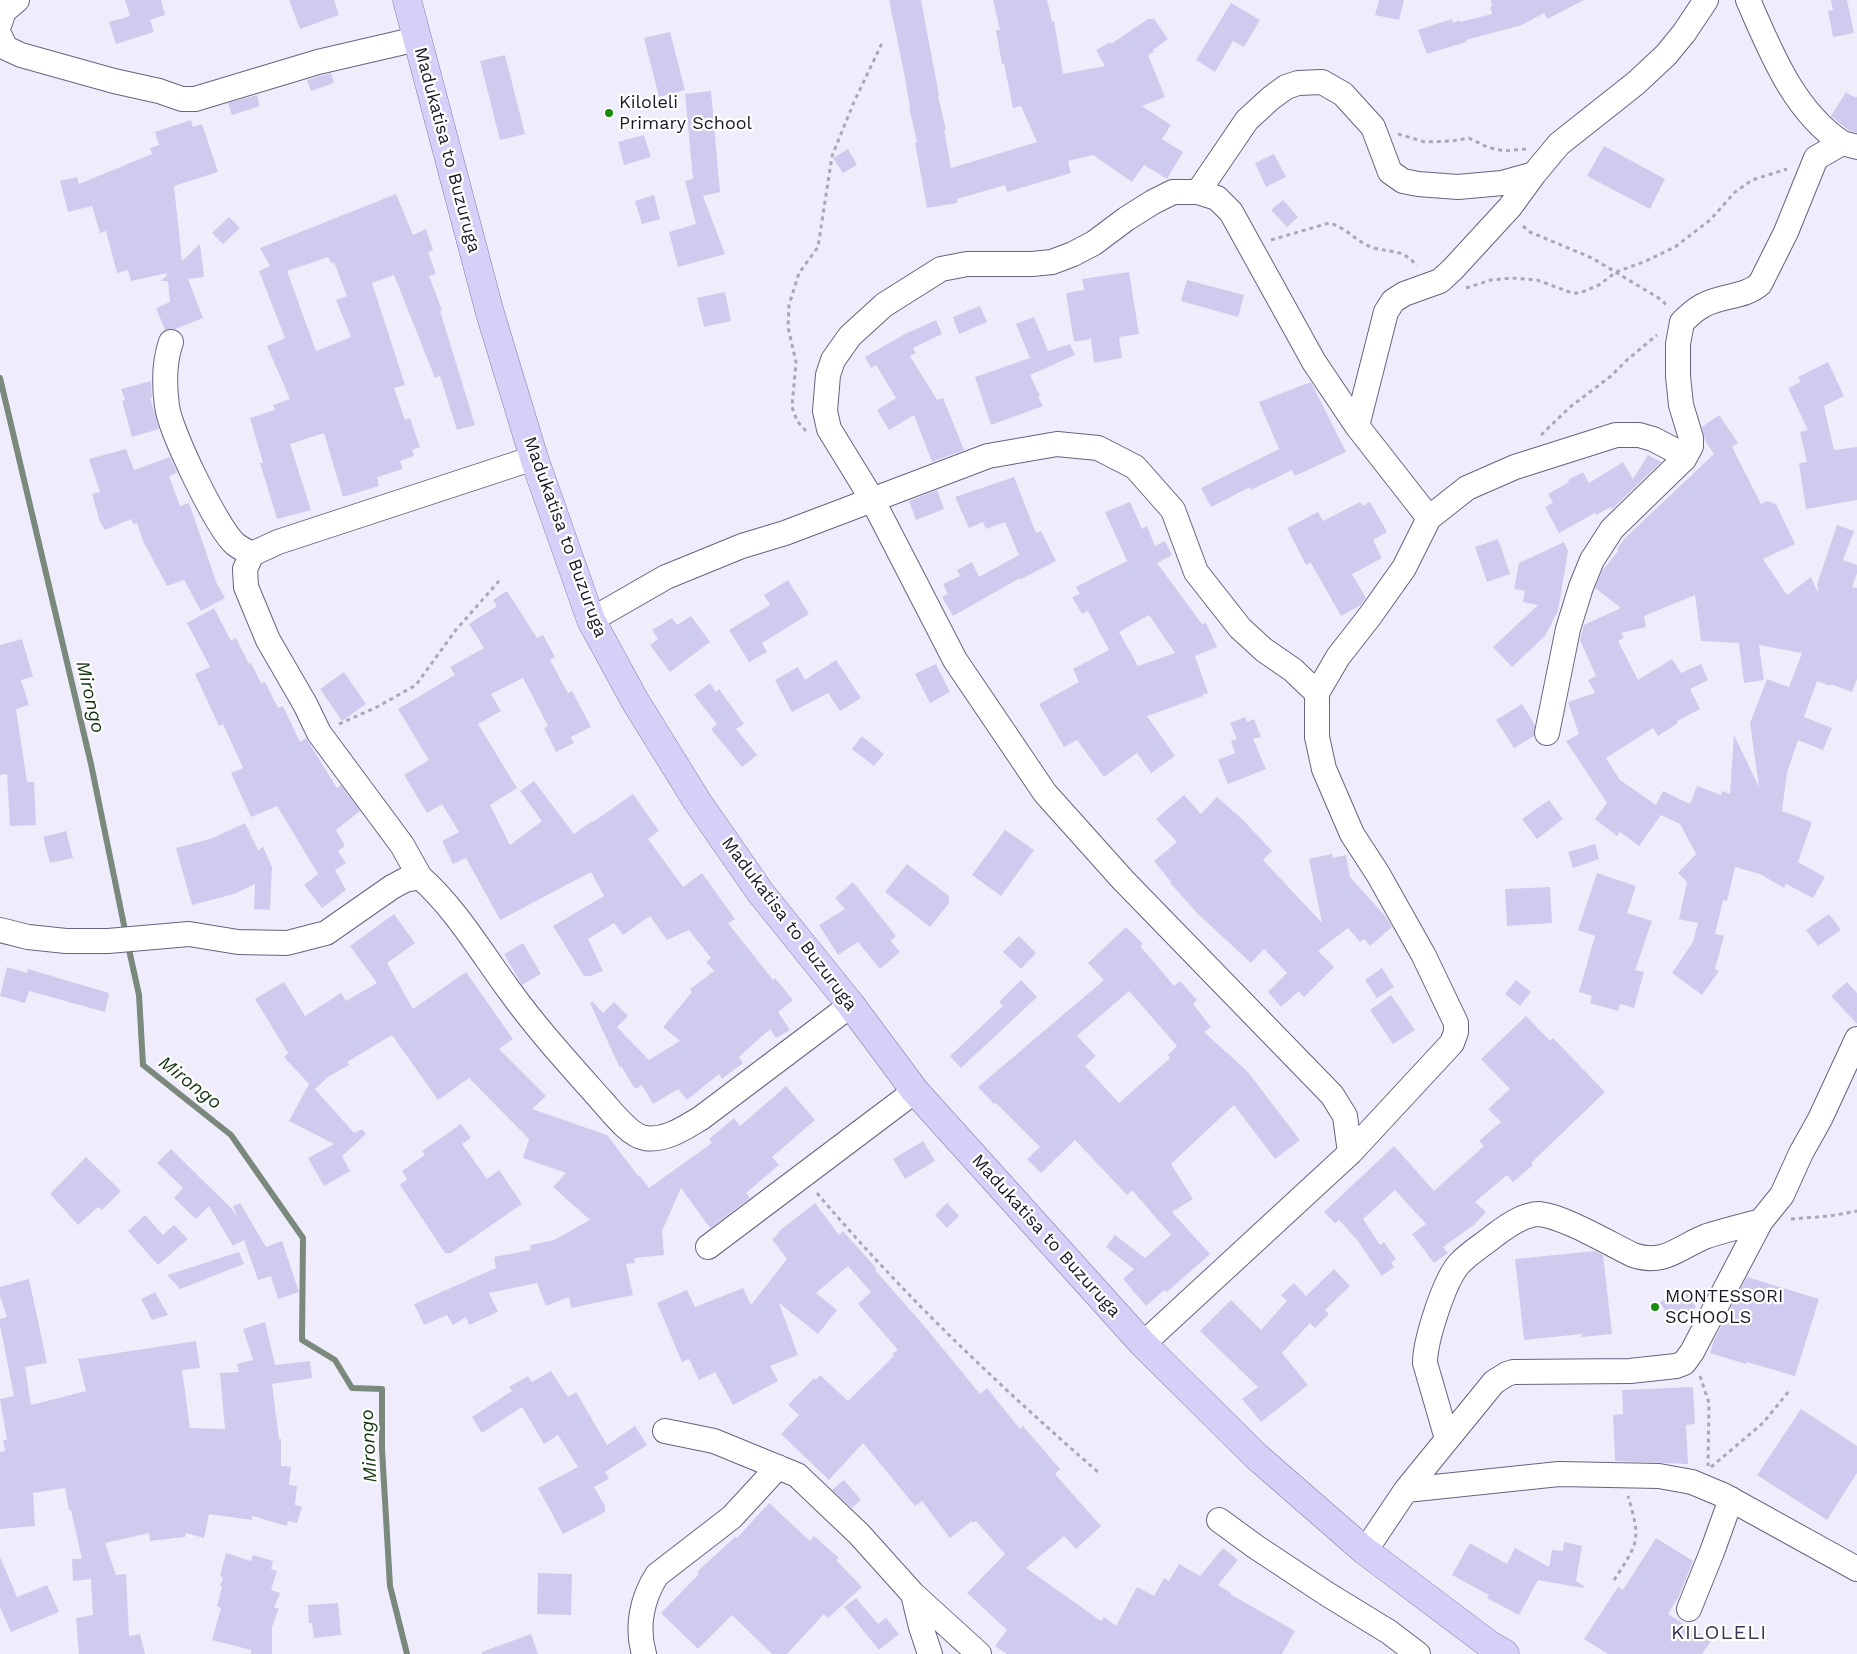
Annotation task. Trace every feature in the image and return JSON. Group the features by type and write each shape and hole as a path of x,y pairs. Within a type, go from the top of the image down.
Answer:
{"main road":[{"name":"Madukatisa to Buzuruga","path":"407,0 451,160 490,313 534,458 591,620 635,701 697,800 760,892 851,1005 915,1091 1143,1344 1256,1456 1365,1551 1494,1651"}],"street":[{"path":"1357,426 1386,312 1393,302 1404,294 1436,282 1471,251 1510,207 1558,144 1636,83 1666,55 1684,33 1706,0"},
{"path":"1748,0 1794,94 1827,133 1849,145"},
{"path":"0,36 6,48 38,60 182,99 195,99 318,62 417,39"},
{"path":"1198,192 1247,120 1286,87 1298,83 1322,82 1343,94 1373,127 1390,172 1404,180 1418,184 1458,187 1502,183 1534,174"},
{"path":"1547,732 1568,629 1581,587 1592,560 1612,529 1684,459 1691,446 1691,438 1681,404 1678,376 1678,344 1682,322 1705,304 1745,294 1754,290 1760,284 1786,232 1816,158 1849,145"},
{"path":"1350,1153 1344,1116 1332,1095 1123,880 1045,792 955,660 872,500 830,429 825,411 828,374 833,360 850,336 884,304 941,269 967,264 1032,264 1052,262 1094,243 1126,219 1173,192 1198,192 1217,198 1231,212 1314,362 1357,426 1429,518"},
{"path":"171,342 165,358 167,408 177,438 218,522 235,544 252,554"},
{"path":"1143,1344 1350,1153 1452,1043 1456,1032 1456,1023 1424,956 1378,874 1352,834 1324,769 1316,737 1317,693 1338,657 1404,568 1429,518 1467,488 1515,467 1616,435 1639,435 1653,439 1676,451 1684,459"},
{"path":"591,620 666,578 742,546 785,533 988,456 1057,444 1098,448 1135,467 1173,510 1196,572 1240,628 1264,650 1293,670 1317,693"},
{"path":"534,458 278,542 252,554 245,568 246,587 268,640 305,704 319,733 402,846 420,877 448,905 510,992 558,1052 625,1126 643,1138 661,1138 701,1118 851,1005"},
{"path":"0,930 28,938 66,941 108,941 189,934 238,942 287,943 326,933 392,887 405,880 420,877"},
{"path":"1365,1551 1406,1490 1494,1382 1507,1374 1513,1372 1630,1371 1676,1366 1684,1363 1692,1352 1761,1221 1782,1195 1801,1153 1820,1120 1857,1039"},
{"path":"708,1247 915,1091"},
{"path":"1447,1439 1425,1363 1425,1355 1437,1311 1448,1280 1459,1264 1469,1253 1505,1228 1532,1215 1548,1216 1570,1224 1633,1255 1655,1258 1671,1255 1706,1237 1761,1221"},
{"path":"665,1430 714,1441 797,1475 859,1534 913,1594 978,1654"},
{"path":"644,1654 640,1628 642,1609 650,1586 657,1575 732,1517 778,1467"},
{"path":"1406,1490 1559,1474 1659,1476 1692,1482 1731,1499 1857,1569"},
{"path":"1689,1609 1731,1499"},
{"path":"1219,1520 1327,1594 1389,1632 1418,1654"},
{"path":"913,1594 930,1654"}],"path":[{"path":"806,432 797,421 792,407 796,362 788,327 789,305 799,273 818,248 832,156 854,102 883,41"},
{"path":"1373,127 1425,142 1469,138 1487,146 1504,150 1516,151 1558,144"},
{"path":"1248,244 1281,238 1329,222 1338,225 1374,248 1396,250 1412,260 1436,282 1458,288 1469,288 1491,280 1512,278 1537,280 1572,293 1580,293 1599,285 1616,272 1646,261 1675,247 1710,220 1735,192 1752,180 1780,172 1816,158"},
{"path":"1510,207 1519,222 1530,232 1592,258 1616,272 1662,300 1682,322 1658,334 1642,347 1611,376 1570,407 1537,440"},
{"path":"319,733 377,707 416,685 455,630 499,581"},
{"path":"802,1175 832,1211 960,1348 1098,1472"},
{"path":"1761,1221 1830,1216 1857,1211"},
{"path":"1692,1352 1709,1403 1708,1470 1763,1423 1789,1391"},
{"path":"1614,1580 1633,1551 1637,1540 1634,1516 1622,1474"}],"building":[{"path":"125,0 161,0 165,15 150,20 154,32 116,44 109,22 130,16"},
{"path":"289,0 334,0 339,15 300,29"},
{"path":"889,0 921,0 946,130 944,130 951,168 1037,142 1021,106 1013,108 1004,64 1002,64 996,30 1000,30 993,0 1047,0 1052,21 1054,21 1063,74 1105,66 1096,50 1110,42 1111,44 1148,19 1154,19 1168,39 1148,55 1165,97 1142,106 1171,125 1162,139 1183,152 1167,179 1144,165 1132,182 1093,155 1068,161 1071,173 1007,192 1005,185 957,199 957,203 927,208 915,143 917,142"},
{"path":"1379,0 1404,0 1399,20 1375,15"},
{"path":"1491,0 1584,0 1547,19 1544,13 1522,25 1466,40 1466,42 1427,54 1418,30 1452,19 1453,23 1459,20 1460,22 1492,14"},
{"path":"1831,0 1847,0 1854,33 1833,37 1828,11 1833,10"},
{"path":"1231,3 1260,20 1244,47 1233,41 1215,72 1196,60"},
{"path":"670,32 685,90 659,97 644,38"},
{"path":"505,55 525,134 500,140 480,61"},
{"path":"331,73 334,83 311,91 307,80"},
{"path":"711,91 720,192 703,196 725,254 678,267 669,232 696,224 685,181 693,179 685,94"},
{"path":"1846,92 1856,98 1857,96 1857,133 1848,130 1831,116"},
{"path":"257,95 260,106 232,115 228,103"},
{"path":"191,120 193,127 202,124 218,172 174,186 182,261 200,244 204,277 188,279 203,318 175,329 165,330 156,308 170,302 168,281 161,281 167,273 131,281 128,270 117,273 106,231 100,233 92,206 68,212 60,181 77,177 79,184 152,154 150,148 159,145 155,132"},
{"path":"644,135 651,157 624,165 618,142"},
{"path":"1604,146 1665,179 1650,209 1587,176"},
{"path":"848,149 857,165 843,173 833,158"},
{"path":"1274,154 1286,177 1266,187 1255,163"},
{"path":"396,194 413,235 426,229 433,250 428,252 436,274 429,276 442,310 440,311 475,425 457,430 440,376 435,378 394,275 372,283 405,385 394,388 405,420 410,418 420,447 412,450 414,456 400,461 403,469 377,477 379,486 343,497 324,433 290,444 311,510 277,519 260,463 263,463 250,418 275,410 273,405 290,399 267,346 285,338 259,271 270,266 260,248","holes":["328,257 331,263 334,262 347,296 336,300 351,337 316,351 287,271"]},
{"path":"654,195 660,219 642,224 635,201"},
{"path":"1283,200 1298,217 1287,227 1271,210"},
{"path":"229,217 240,228 223,244 212,233"},
{"path":"1129,272 1139,334 1119,337 1122,358 1094,363 1091,339 1074,342 1066,293 1084,290 1082,279"},
{"path":"1187,280 1244,295 1238,317 1181,301"},
{"path":"725,292 731,321 704,327 697,298"},
{"path":"980,306 987,322 959,334 953,317"},
{"path":"1034,317 1048,351 1070,344 1075,355 1030,375 1043,406 991,425 975,377 1030,358 1016,324"},
{"path":"936,320 942,334 913,348 916,353 910,356 937,400 943,398 964,450 932,462 914,415 889,430 877,410 896,398 876,365 871,368 865,357 905,334"},
{"path":"1828,362 1844,396 1824,406 1834,450 1857,447 1857,500 1806,509 1799,463 1807,462 1800,432 1808,430 1788,388 1801,382 1798,377"},
{"path":"151,381 152,398 150,398 159,429 132,437 122,401 125,400 121,389"},
{"path":"1311,382 1346,452 1295,476 1292,470 1251,490 1250,487 1211,507 1201,488 1279,449 1259,402"},
{"path":"1719,415 1738,443 1732,447 1761,504 1767,501 1776,504 1795,544 1763,559 1787,595 1811,577 1818,593 1817,584 1837,525 1854,531 1843,560 1857,565 1857,573 1852,587 1857,588 1857,679 1852,692 1817,681 1804,717 1832,728 1823,750 1798,740 1787,773 1782,811 1812,822 1798,862 1825,877 1813,898 1786,884 1784,888 1760,874 1735,867 1727,901 1723,900 1715,934 1724,936 1715,969 1719,971 1702,995 1672,973 1693,942 1698,923 1679,919 1687,882 1678,873 1696,854 1680,824 1661,815 1639,846 1620,832 1617,836 1595,819 1607,803 1566,741 1579,734 1568,702 1595,693 1588,680 1596,676 1580,640 1584,625 1621,608 1595,588 1602,571 1619,550 1617,549 1625,538 1714,454 1705,441 1702,427","holes":["1695,595 1701,641 1739,643 1744,683 1764,680 1759,645 1802,653 1789,687 1767,679 1750,723 1759,787 1734,735 1730,794 1722,791 1721,795 1697,786 1690,804 1663,791 1656,805 1620,780 1606,758 1653,728 1658,736 1678,723 1677,721 1700,709 1690,689 1708,680 1701,664 1681,673 1672,659 1638,680 1618,641 1624,638 1621,633 1646,627 1644,616"]},
{"path":"126,449 134,470 170,457 177,473 169,476 180,506 189,503 217,584 225,598 201,611 184,580 167,586 143,541 137,523 134,524 131,519 105,530 100,522 92,494 100,492 89,459"},
{"path":"1648,455 1661,462 1612,509 1611,507 1596,515 1595,513 1559,533 1545,507 1553,503 1548,494 1583,472 1589,483 1623,462 1633,479"},
{"path":"1014,477 1036,533 1041,531 1056,561 1020,578 953,616 942,597 948,594 943,584 960,576 957,570 972,562 979,577 1019,555 1005,522 986,529 983,522 969,528 955,497"},
{"path":"937,490 944,509 916,520 909,501"},
{"path":"1130,502 1142,529 1147,526 1155,546 1165,541 1172,555 1157,563 1202,624 1206,623 1217,647 1195,656 1208,693 1147,716 1175,756 1151,773 1137,753 1104,777 1077,740 1064,747 1039,704 1079,682 1073,669 1109,650 1088,611 1082,614 1072,597 1080,594 1076,587 1127,561 1105,512","holes":["1149,615 1175,653 1138,666 1119,632"]},
{"path":"1360,502 1363,506 1370,502 1387,532 1373,540 1382,558 1352,574 1366,598 1361,605 1341,616 1311,563 1306,565 1287,528 1318,512 1323,521"},
{"path":"1498,539 1510,574 1487,582 1475,547"},
{"path":"1564,542 1568,551 1558,611 1545,636 1512,667 1493,647 1538,605 1523,602 1525,591 1514,589 1519,563"},
{"path":"788,580 809,614 762,643 767,652 749,662 729,630 770,605 764,595"},
{"path":"507,591 537,638 543,635 555,657 550,660 568,693 572,691 591,727 571,737 574,743 556,752 544,728 548,726 523,678 491,694 501,711 478,724 517,788 490,805 510,845 542,821 520,791 534,781 574,834 633,794 659,831 648,839 683,887 702,873 735,919 728,923 773,980 775,978 793,1000 778,1012 790,1030 776,1038 770,1029 739,1057 743,1063 722,1079 719,1074 687,1100 678,1089 653,1104 642,1085 635,1089 621,1066 620,1068 590,1003 592,1001 603,1013 614,1002 628,1016 617,1027 649,1060 680,1041 663,1027 692,992 690,989 714,971 706,962 711,958 689,930 667,940 650,916 623,935 614,923 588,939 603,971 590,976 584,976 553,926 604,896 591,872 500,920 466,858 453,864 442,841 459,832 442,804 427,813 404,775 429,760 398,709 455,675 450,667 484,648 469,624 497,606 493,600"},
{"path":"214,608 231,641 236,638 261,683 265,682 278,708 283,706 300,742 306,738 337,788 341,785 360,811 336,830 345,846 338,851 346,863 335,870 346,890 322,908 304,885 318,874 277,806 251,817 231,773 243,768 223,724 219,726 195,674 210,667 187,623"},
{"path":"691,616 710,642 670,672 650,645 658,639 652,630 672,618 677,625"},
{"path":"22,639 33,677 21,680 29,705 16,709 27,782 34,782 36,825 10,826 7,774 0,775 0,645"},
{"path":"836,660 861,698 840,711 828,693 792,712 775,680 798,667 805,680"},
{"path":"936,664 950,692 930,703 915,674"},
{"path":"344,672 366,704 342,721 320,689"},
{"path":"710,683 716,692 719,689 744,724 736,729 757,755 742,767 711,729 717,724 694,695"},
{"path":"1522,704 1535,725 1534,736 1514,748 1496,720"},
{"path":"1245,717 1247,722 1254,719 1261,737 1253,739 1266,769 1228,784 1218,760 1235,753 1231,741 1237,739 1230,723"},
{"path":"862,736 884,754 874,766 852,749"},
{"path":"1184,795 1201,814 1217,797 1243,820 1272,851 1263,860 1322,923 1309,859 1332,854 1333,858 1346,855 1350,877 1386,917 1392,927 1370,946 1364,939 1360,942 1348,928 1318,951 1334,967 1304,997 1299,991 1281,1007 1268,992 1287,973 1264,949 1251,963 1198,914 1170,883 1154,861 1177,842 1156,819"},
{"path":"1549,800 1563,819 1537,839 1522,819"},
{"path":"245,823 258,850 263,847 272,867 270,910 254,909 255,884 234,894 192,905 176,848 213,838"},
{"path":"1005,830 1034,850 1001,896 972,875"},
{"path":"66,831 73,858 50,863 43,837"},
{"path":"1595,844 1599,859 1573,868 1568,852"},
{"path":"907,864 949,896 949,903 930,927 885,892"},
{"path":"1597,873 1636,886 1627,913 1652,921 1635,970 1644,972 1634,1008 1620,1004 1618,1011 1590,1003 1592,996 1579,992 1595,936 1578,930"},
{"path":"853,882 896,936 891,941 900,952 880,969 858,942 838,955 819,925 845,909 835,898"},
{"path":"1550,887 1552,923 1507,926 1505,889"},
{"path":"394,914 415,943 387,963 413,1009 466,972 513,1039 499,1049 546,1096 532,1109 607,1135 649,1188 712,1143 709,1139 734,1118 740,1126 786,1086 815,1120 772,1157 779,1165 746,1193 750,1198 710,1228 681,1188 662,1231 664,1255 634,1258 635,1263 626,1264 633,1295 571,1308 569,1297 546,1306 537,1283 489,1293 498,1312 469,1325 466,1317 453,1325 447,1315 424,1325 414,1304 496,1268 494,1257 531,1250 530,1245 554,1240 590,1220 553,1187 566,1173 523,1158 529,1139 469,1078 438,1100 392,1035 347,1062 349,1065 328,1077 315,1089 354,1133 362,1129 366,1134 342,1156 350,1171 324,1186 308,1158 334,1144 289,1121 309,1084 284,1057 288,1053 255,999 284,982 305,1016 341,993 346,1001 377,983 350,946"},
{"path":"1829,914 1841,930 1818,946 1806,930"},
{"path":"1126,927 1143,944 1140,946 1174,986 1180,981 1197,1000 1193,1004 1211,1027 1204,1032 1247,1071 1300,1140 1275,1159 1234,1105 1171,1164 1193,1199 1172,1212 1210,1254 1167,1292 1164,1290 1146,1306 1123,1279 1134,1269 1106,1247 1115,1235 1145,1258 1171,1235 1132,1190 1127,1195 1075,1140 1041,1173 1027,1159 1040,1147 978,1087 1104,980 1088,963","holes":["1129,991 1177,1046 1168,1055 1170,1058 1119,1103 1085,1066 1096,1056 1077,1036"]},
{"path":"1019,936 1036,953 1021,969 1003,952"},
{"path":"523,943 541,974 522,985 504,954"},
{"path":"7,967 27,973 28,969 109,993 105,1012 29,991 25,1003 0,996"},
{"path":"1382,968 1394,987 1377,998 1365,980"},
{"path":"1021,980 1037,997 961,1068 950,1056 1003,1006 999,1002"},
{"path":"1516,980 1531,992 1520,1006 1505,994"},
{"path":"1847,982 1857,993 1857,1024 1831,996"},
{"path":"1391,995 1415,1030 1393,1044 1370,1010"},
{"path":"1526,1016 1550,1041 1553,1038 1605,1092 1531,1163 1533,1165 1513,1182 1507,1175 1475,1202 1486,1212 1475,1224 1443,1247 1448,1253 1434,1263 1412,1234 1426,1224 1395,1190 1363,1219 1380,1245 1384,1242 1396,1259 1391,1263 1394,1267 1382,1276 1357,1240 1339,1220 1335,1223 1324,1212 1394,1146 1434,1191 1484,1146 1479,1141 1501,1122 1488,1109 1510,1089 1481,1059"},
{"path":"461,1124 471,1138 462,1144 487,1179 499,1170 522,1204 451,1253 445,1253 400,1185 407,1179 402,1171 425,1155 422,1151"},
{"path":"923,1141 935,1161 905,1179 893,1159"},
{"path":"171,1149 232,1209 237,1217 233,1206 240,1203 266,1247 282,1241 299,1292 278,1299 271,1276 258,1280 244,1240 233,1246 209,1206 196,1219 174,1198 183,1188 157,1163"},
{"path":"86,1157 121,1191 102,1210 98,1207 78,1225 50,1194"},
{"path":"815,1203 839,1235 843,1231 877,1269 875,1270 980,1394 987,1388 1020,1429 1023,1426 1060,1469 1055,1474 1101,1526 1076,1549 1064,1536 1026,1568 1101,1621 1104,1617 1116,1626 1137,1587 1154,1596 1164,1578 1169,1581 1179,1564 1200,1576 1223,1548 1238,1560 1218,1585 1230,1594 1295,1631 1282,1654 1007,1654 995,1646 1007,1630 967,1593 1005,1554 976,1521 973,1523 972,1521 950,1538 922,1501 915,1506 863,1443 829,1480 781,1434 799,1415 788,1405 814,1378 816,1380 820,1375 848,1401 898,1350 858,1304 871,1292 848,1266 816,1293 837,1310 818,1334 779,1303 798,1355 770,1366 778,1381 733,1405 715,1372 699,1380 689,1359 682,1362 657,1303 687,1290 695,1307 743,1288 751,1305 787,1259 772,1239 778,1232"},
{"path":"947,1203 959,1216 947,1228 935,1215"},
{"path":"145,1215 163,1235 174,1225 188,1239 158,1265 128,1231"},
{"path":"1595,1251 1603,1255 1612,1334 1582,1337 1582,1334 1524,1340 1515,1259"},
{"path":"239,1252 244,1264 180,1289 167,1275"},
{"path":"1334,1269 1350,1286 1325,1310 1329,1314 1315,1328 1310,1323 1282,1353 1308,1385 1261,1422 1242,1399 1258,1387 1200,1331 1231,1300 1261,1330 1287,1301 1281,1295 1294,1283 1306,1296"},
{"path":"1747,1277 1819,1299 1795,1376 1710,1353 1714,1340"},
{"path":"29,1279 47,1363 25,1367 31,1405 86,1391 78,1359 196,1341 200,1368 182,1370 190,1428 225,1429 220,1373 239,1372 237,1364 253,1360 243,1329 265,1322 275,1365 310,1361 312,1378 272,1384 279,1439 281,1439 281,1466 291,1467 289,1485 297,1486 295,1505 302,1507 297,1523 288,1521 287,1526 252,1516 252,1520 209,1514 204,1538 186,1533 185,1537 150,1541 149,1533 105,1543 116,1575 126,1574 129,1636 140,1634 145,1654 79,1654 76,1618 93,1615 91,1579 73,1581 72,1559 82,1559 65,1488 33,1493 35,1526 0,1529 0,1452 5,1451 3,1440 7,1440 0,1399 14,1396 0,1325 0,1319 7,1317 0,1296 0,1287"},
{"path":"1684,1288 1696,1307 1672,1322 1660,1302"},
{"path":"155,1292 168,1315 152,1320 141,1299"},
{"path":"551,1371 568,1397 576,1392 607,1445 635,1426 647,1445 605,1472 609,1479 594,1487 605,1506 605,1512 563,1534 538,1488 578,1467 558,1435 544,1444 522,1407 482,1433 472,1417 512,1391 509,1387 528,1376 532,1382"},
{"path":"1693,1387 1695,1424 1686,1425 1688,1464 1615,1461 1613,1415 1623,1414 1622,1390"},
{"path":"1801,1409 1857,1446 1857,1473 1827,1520 1757,1475"},
{"path":"844,1480 861,1500 852,1508 832,1490"},
{"path":"769,1503 810,1541 814,1536 839,1558 836,1560 862,1587 828,1618 824,1614 787,1654 772,1654 732,1615 698,1649 661,1613 699,1574 697,1572 735,1537 737,1538"},
{"path":"1656,1538 1693,1561 1679,1596 1668,1614 1711,1641 1702,1654 1608,1654 1584,1639 1618,1587 1623,1590"},
{"path":"1564,1542 1582,1546 1576,1581 1584,1586 1583,1588 1538,1580 1519,1615 1487,1598 1489,1595 1452,1575 1470,1543 1507,1564 1515,1548 1549,1567 1552,1550 1563,1551"},
{"path":"226,1553 251,1561 253,1555 273,1561 271,1569 277,1571 271,1590 280,1593 274,1608 279,1608 272,1627 272,1654 251,1654 251,1650 212,1640 221,1608 217,1606 223,1578 220,1576"},
{"path":"0,1557 17,1597 47,1585 59,1612 11,1632 0,1607"},
{"path":"538,1573 572,1574 571,1615 537,1614"},
{"path":"856,1598 878,1624 886,1618 899,1634 879,1650 844,1607"},
{"path":"338,1603 341,1635 314,1638 312,1623 309,1623 308,1605"},
{"path":"531,1634 538,1654 482,1654 482,1652"}],"waterway":[{"name":"Mirongo","path":"0,378 91,764 126,935"},
{"name":"Mirongo","path":"128,945 139,995 143,1065 231,1135 303,1238 302,1340 335,1360 352,1388 382,1389 382,1449 390,1586 407,1654"}],"place":[{"name":"Kiloleli Primary School","path":"609,113"},
{"name":"MONTESSORI SCHOOLS","path":"1655,1307"}],"district":[{"name":"KILOLELI","path":"1719,1633"}]}
